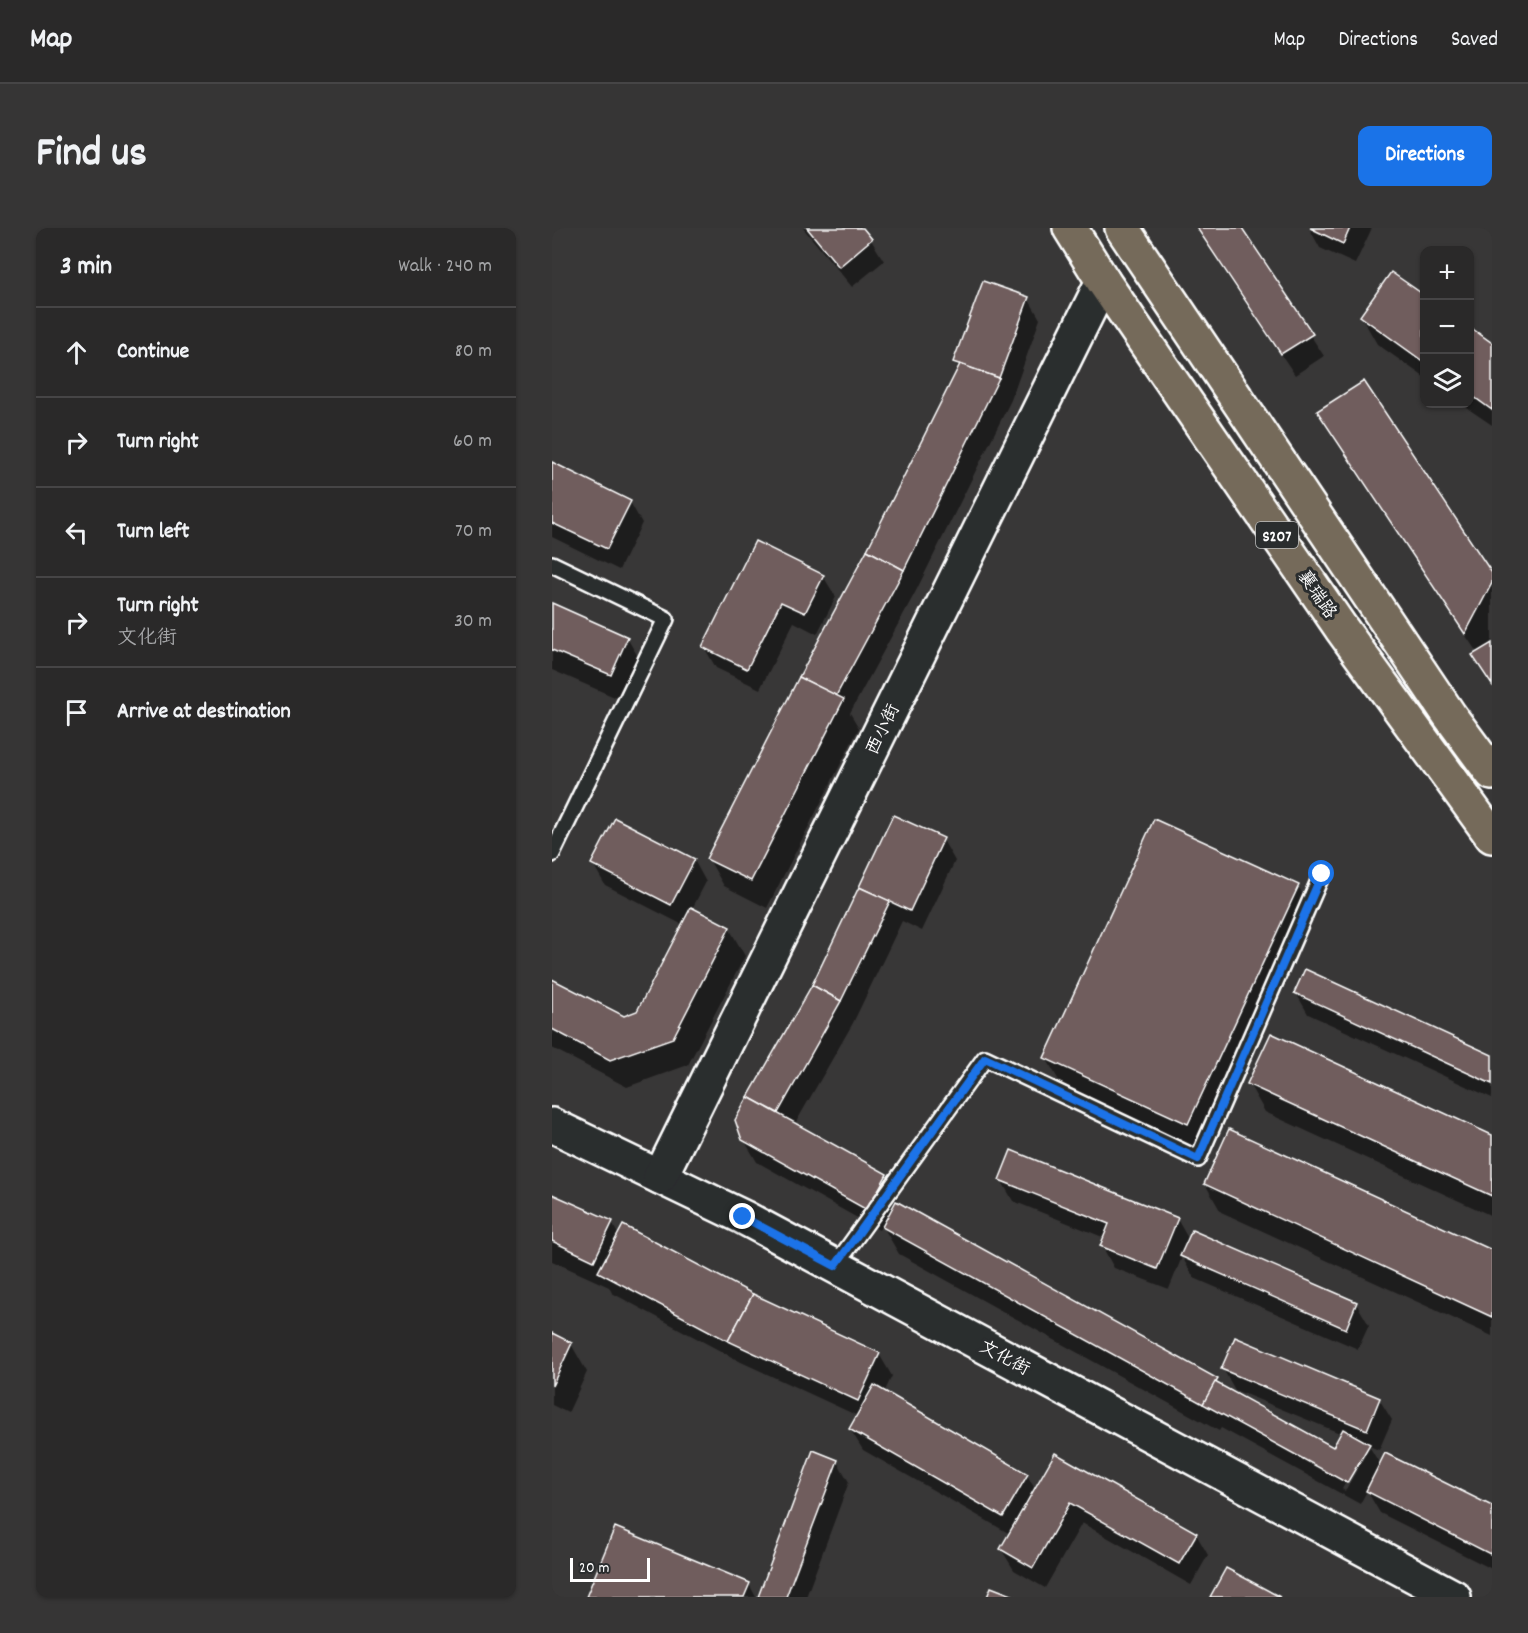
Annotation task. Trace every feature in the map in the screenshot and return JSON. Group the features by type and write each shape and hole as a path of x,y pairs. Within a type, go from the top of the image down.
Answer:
{"main road":[{"name":"襄瑞路","path":"1070,228 1103,281 1341,628 1492,836"},
{"name":"S207","path":"1122,228 1450,716 1492,773"},
{"name":"西小街","path":"660,1177 1103,281"},
{"name":"文化街","path":"552,1125 743,1217 1454,1597"}],"lane":[{"path":"552,564 666,619 552,854"},
{"path":"835,1266 985,1058 1198,1159 1322,874"}],"building":[{"path":"807,228 863,228 872,239 839,267"},
{"path":"1197,228 1242,228 1313,334 1281,354"},
{"path":"1310,228 1350,228 1343,244"},
{"path":"1391,272 1420,292 1420,359 1360,316"},
{"path":"983,281 1029,297 999,378 953,362"},
{"path":"1474,330 1492,343 1492,410 1474,397"},
{"path":"960,364 999,378 904,570 867,550"},
{"path":"1364,381 1492,573 1492,583 1465,634 1317,411"},
{"path":"552,462 631,501 607,549 552,523"},
{"path":"755,541 824,575 805,613 781,602 747,669 702,647"},
{"path":"867,550 904,570 836,696 799,677"},
{"path":"552,603 628,637 611,675 552,650"},
{"path":"1492,643 1492,685 1472,655"},
{"path":"799,677 844,699 751,881 706,859"},
{"path":"893,815 944,838 910,911 859,887"},
{"path":"615,818 695,859 671,905 591,864"},
{"path":"1154,819 1299,885 1188,1124 1044,1058"},
{"path":"859,887 890,901 841,1001 812,985"},
{"path":"691,907 730,927 673,1038 610,1060 552,1029 552,979 624,1016 637,1011"},
{"path":"1305,969 1492,1055 1492,1084 1294,993"},
{"path":"812,985 841,1001 778,1113 748,1097"},
{"path":"1271,1033 1492,1135 1492,1196 1247,1084"},
{"path":"748,1097 887,1174 867,1210 742,1140 735,1120"},
{"path":"1229,1129 1492,1250 1492,1317 1204,1184"},
{"path":"1011,1150 1178,1218 1157,1269 1100,1246 1109,1224 999,1180"},
{"path":"552,1194 613,1221 594,1261 552,1241"},
{"path":"896,1201 1218,1379 1203,1404 882,1227"},
{"path":"623,1225 753,1294 728,1341 598,1272"},
{"path":"1192,1230 1357,1302 1346,1329 1180,1256"},
{"path":"753,1294 880,1353 858,1401 728,1341"},
{"path":"552,1333 572,1343 552,1386"},
{"path":"1235,1337 1380,1398 1367,1430 1221,1369"},
{"path":"1215,1382 1333,1447 1343,1429 1370,1444 1347,1483 1203,1404"},
{"path":"874,1385 1028,1474 1003,1517 849,1429"},
{"path":"813,1450 838,1460 786,1597 758,1597"},
{"path":"1055,1453 1197,1533 1179,1564 1070,1503 1033,1568 1000,1549"},
{"path":"1385,1453 1492,1506 1490,1554 1366,1491"},
{"path":"615,1527 750,1583 744,1597 586,1597"},
{"path":"1226,1568 1280,1597 1210,1597"},
{"path":"991,1587 1017,1597 987,1597"}],"route":[{"path":"743,1217 835,1266 985,1058 1198,1159 1322,874"}]}
